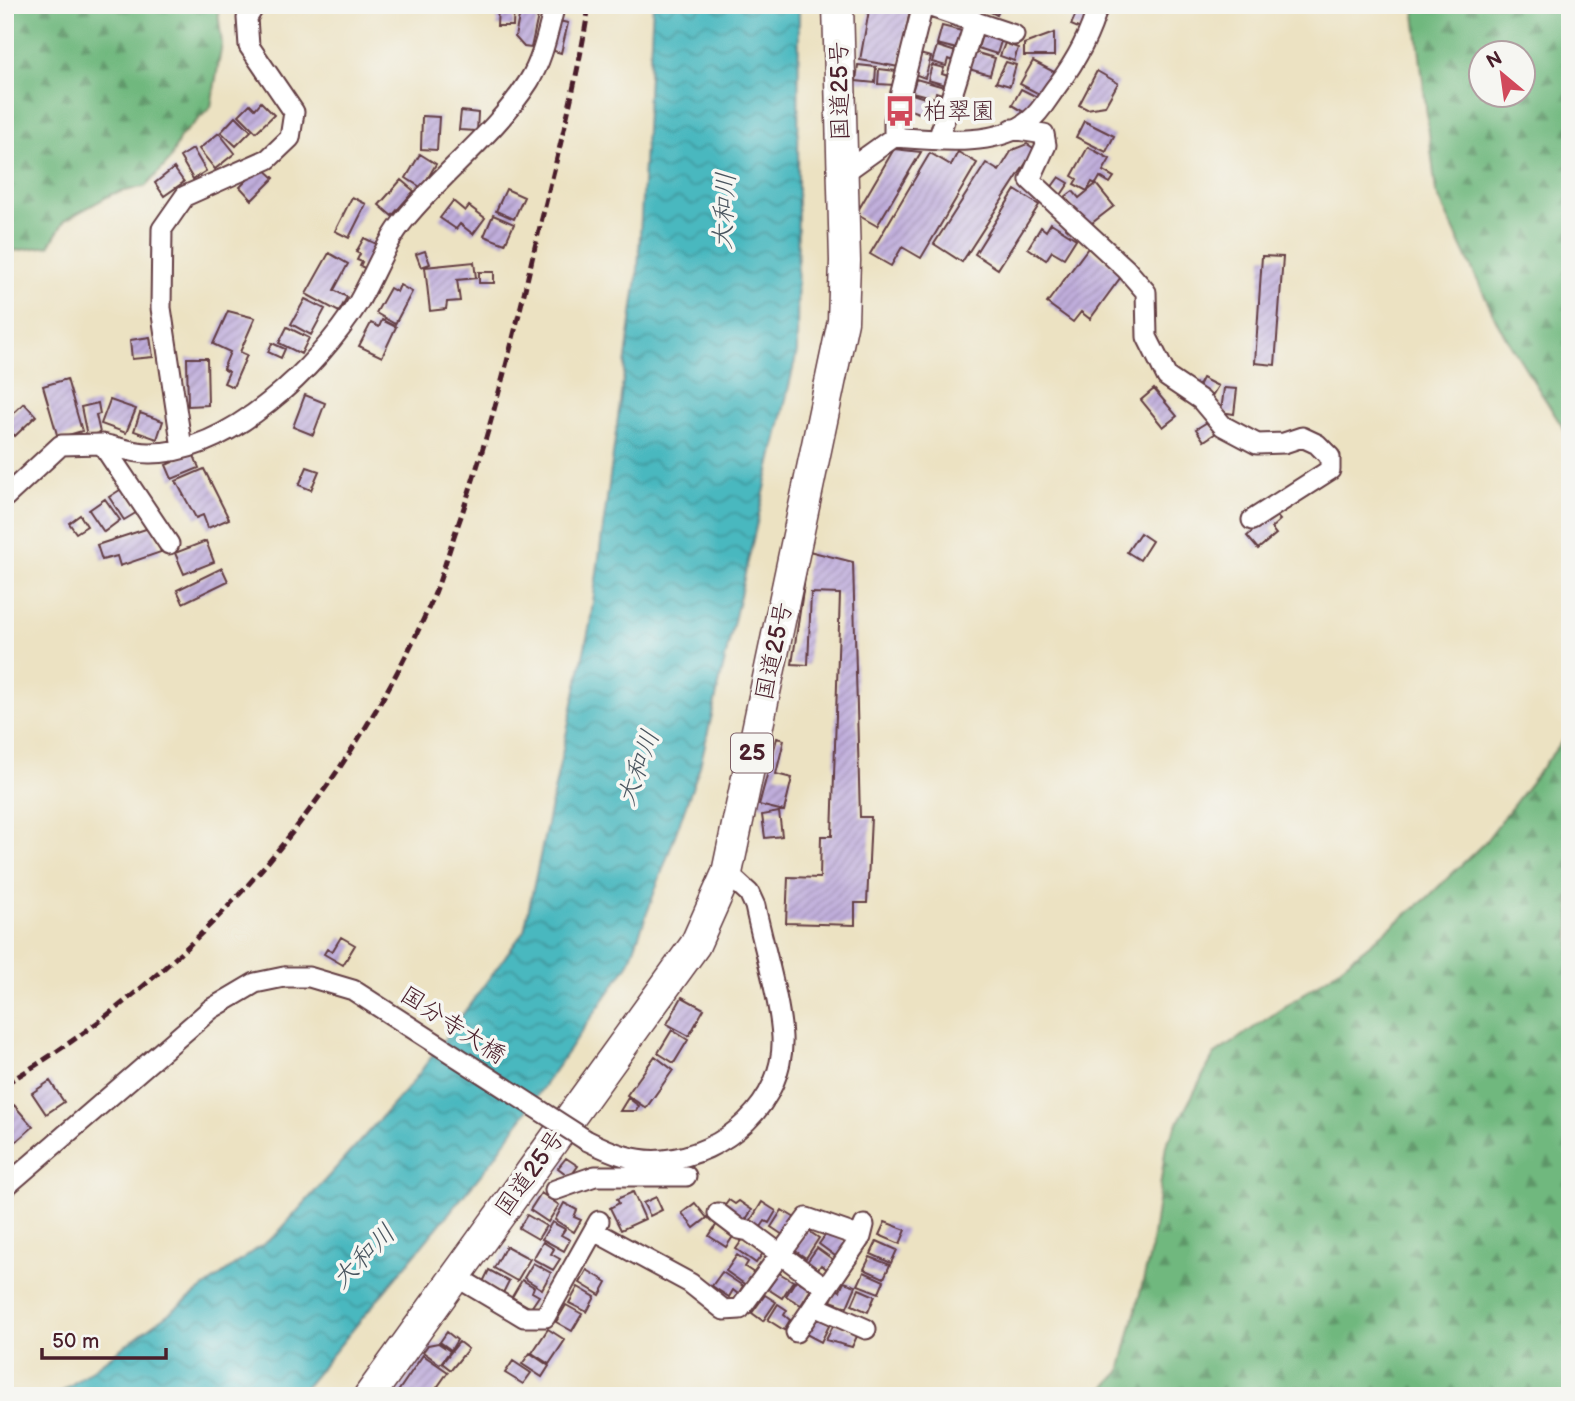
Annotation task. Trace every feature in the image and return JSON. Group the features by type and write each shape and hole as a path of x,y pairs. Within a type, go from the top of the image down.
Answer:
{"highway":[{"name":"国道25号","path":"369,1396 695,946 727,873 843,321 845,261 838,5"}],"street":[{"path":"181,448 161,308 162,229 185,196 268,159 290,138 295,112 249,46 247,18 255,5"},
{"path":"5,497 61,445 102,444 149,453 181,448 239,425 277,398 308,366 356,305 403,221 508,110 530,79 555,5"},
{"path":"894,137 894,120 924,5 1014,35"},
{"path":"841,175 894,137 938,140 996,136 1030,121 1072,65 1091,30 1098,5"},
{"path":"938,140 975,21"},
{"path":"1012,129 1045,134 1046,145 1030,180 1126,269 1146,292 1147,337 1167,377 1201,400 1223,426 1257,444 1284,443 1302,437 1317,444 1331,457 1330,470 1252,520"},
{"path":"102,444 169,544"},
{"name":"国分寺大橋","path":"5,1187 211,1009 255,983 284,977 309,976 353,990 586,1140 608,1151 661,1161 685,1156 734,1134 755,1114 769,1091 779,1066 782,1038 755,906 749,893 727,873"},
{"path":"531,1171 560,1194 594,1176 686,1176"},
{"path":"718,1213 739,1229 749,1231 826,1288"},
{"path":"456,1276 524,1317 545,1317 596,1226 690,1283 724,1310 740,1309 807,1218 862,1230 796,1332"},
{"path":"814,1306 866,1329"}],"green space":[{"path":"5,5 217,5 222,44 211,107 180,137 170,160 146,186 112,194 65,220 49,246 5,252"},
{"path":"1414,5 1570,5 1570,439 1499,326 1436,192"},
{"path":"1570,731 1570,1396 1097,1396 1120,1372 1151,1250 1166,1145 1214,1055 1331,975 1427,898 1485,842"}],"water":[{"name":"大和川","path":"653,5 799,5 797,352 700,766 629,963 492,1161 298,1396 56,1396 276,1235 412,1083 524,931 590,624 638,270"}],"building":[{"path":"498,5 514,5 513,26 497,26"},
{"path":"870,5 911,5 899,67 860,60"},
{"path":"977,5 1001,5 997,15"},
{"path":"1077,11 1088,16 1083,30 1071,25"},
{"path":"520,12 538,16 531,48 524,47 515,37"},
{"path":"554,20 568,23 561,53 547,49"},
{"path":"942,26 962,31 957,49 937,44"},
{"path":"984,29 1003,35 997,54 978,48"},
{"path":"1054,33 1054,56 1024,56 1024,44"},
{"path":"1005,43 1018,48 1014,61 1000,56"},
{"path":"937,46 959,53 956,62 948,59 946,66 932,62"},
{"path":"974,52 995,58 990,75 969,69"},
{"path":"919,54 931,57 925,78 914,74"},
{"path":"1033,61 1056,73 1043,96 1020,84"},
{"path":"1006,62 1016,65 1010,86 996,82"},
{"path":"858,65 876,67 875,83 856,81"},
{"path":"932,65 944,68 942,74 951,77 949,86 928,80"},
{"path":"879,69 896,71 895,85 878,84"},
{"path":"1097,71 1118,83 1105,106 1087,109 1079,105"},
{"path":"916,79 944,87 942,94 936,92 935,98 912,92"},
{"path":"1021,89 1041,99 1024,112 1012,105"},
{"path":"912,94 941,103 938,111 930,108 928,116 907,109"},
{"path":"261,102 274,115 256,132 239,115 250,104 255,109"},
{"path":"461,111 478,113 477,131 459,130"},
{"path":"236,116 251,131 236,146 221,132"},
{"path":"422,116 439,117 437,150 421,149"},
{"path":"1084,121 1114,136 1106,152 1076,137"},
{"path":"219,133 235,153 215,169 199,149"},
{"path":"1027,144 1035,149 962,262 934,244 986,163 999,171 1012,150"},
{"path":"1088,147 1110,159 1103,171 1114,177 1110,183 1100,177 1096,184 1092,182 1087,191 1074,184 1077,179 1072,176"},
{"path":"193,149 206,171 193,179 180,157"},
{"path":"894,149 921,152 877,226 856,214"},
{"path":"958,152 977,163 921,258 902,247 891,266 870,254 930,153 951,165"},
{"path":"420,154 436,164 422,188 406,178"},
{"path":"261,166 274,178 252,200 240,187"},
{"path":"174,168 184,182 164,196 155,183"},
{"path":"1059,177 1069,183 1061,195 1051,188"},
{"path":"401,180 414,191 392,216 379,205"},
{"path":"1096,184 1114,206 1088,226 1065,197 1073,191 1079,198"},
{"path":"506,189 524,197 514,219 496,211"},
{"path":"1015,190 1039,205 998,269 975,254"},
{"path":"352,197 366,204 349,238 335,231"},
{"path":"453,201 465,211 469,206 485,218 473,234 460,224 456,229 440,218"},
{"path":"493,215 514,224 505,244 484,236"},
{"path":"1051,223 1076,239 1064,258 1052,251 1046,260 1028,248 1041,227 1046,231"},
{"path":"364,238 381,246 369,270 360,266 362,262 357,260 360,254 356,252"},
{"path":"1088,248 1123,274 1090,319 1081,312 1073,322 1047,303"},
{"path":"425,251 430,264 421,267 416,254"},
{"path":"329,253 348,264 334,290 347,297 339,312 306,294"},
{"path":"1262,256 1283,257 1275,365 1255,363"},
{"path":"474,262 476,278 457,280 460,301 447,302 446,309 430,311 425,267"},
{"path":"479,272 494,272 494,283 479,283"},
{"path":"400,285 412,292 395,324 376,313 390,288 397,292"},
{"path":"305,299 325,309 311,335 291,324"},
{"path":"228,311 255,318 240,352 247,355 233,387 224,383 229,372 223,369 230,352 213,344"},
{"path":"382,320 396,327 382,357 359,346 371,323 379,327"},
{"path":"287,327 309,338 301,354 279,343"},
{"path":"150,337 153,357 132,359 130,340"},
{"path":"272,343 285,349 281,358 268,352"},
{"path":"187,358 207,358 208,405 188,406"},
{"path":"1202,378 1218,386 1212,396 1197,388"},
{"path":"67,379 82,431 58,438 43,386"},
{"path":"1224,388 1237,389 1234,414 1221,412"},
{"path":"1154,389 1177,416 1163,427 1141,400"},
{"path":"305,395 325,403 313,435 293,427"},
{"path":"110,400 136,409 126,433 101,424"},
{"path":"24,403 36,416 15,436 5,426 5,421"},
{"path":"98,403 100,414 96,415 100,433 87,436 81,407"},
{"path":"140,413 163,421 157,439 134,431"},
{"path":"1209,421 1216,433 1204,441 1196,429"},
{"path":"193,453 199,468 172,479 166,465"},
{"path":"307,467 319,471 311,490 299,485"},
{"path":"204,469 229,519 208,528 203,515 196,518 176,481"},
{"path":"123,488 139,511 124,520 109,497"},
{"path":"105,499 120,520 104,532 89,510"},
{"path":"1274,513 1280,520 1271,528 1276,534 1258,549 1247,536"},
{"path":"80,515 87,526 76,533 69,523"},
{"path":"152,527 161,552 120,566 117,556 102,560 97,545"},
{"path":"1140,533 1152,541 1140,560 1127,552"},
{"path":"206,541 214,562 184,574 175,553"},
{"path":"809,551 853,562 860,817 871,817 867,903 855,903 855,925 786,923 788,877 820,878 821,836 832,836 840,594 811,593 808,665 792,664"},
{"path":"222,568 228,581 183,603 177,590"},
{"path":"777,738 784,740 776,774 792,778 784,811 759,805"},
{"path":"779,812 782,836 765,838 762,815"},
{"path":"341,937 355,945 343,965 324,954 327,949 332,952"},
{"path":"682,997 704,1009 689,1036 667,1024"},
{"path":"672,1030 688,1040 674,1063 658,1053"},
{"path":"655,1056 673,1070 646,1108 627,1095"},
{"path":"50,1081 64,1102 46,1114 32,1093"},
{"path":"628,1098 639,1106 636,1111 620,1111"},
{"path":"14,1105 33,1127 13,1144 5,1134 5,1112"},
{"path":"566,1158 578,1166 570,1177 558,1168"},
{"path":"633,1192 645,1219 621,1230 610,1208 619,1203 617,1199"},
{"path":"541,1193 559,1205 548,1222 530,1210"},
{"path":"656,1197 662,1210 650,1216 643,1203"},
{"path":"729,1200 735,1204 739,1201 752,1210 744,1222 723,1208"},
{"path":"762,1202 776,1211 769,1223 765,1221 761,1227 751,1220"},
{"path":"564,1203 577,1210 574,1217 581,1220 574,1232 555,1220"},
{"path":"695,1203 707,1218 694,1228 682,1213"},
{"path":"782,1210 795,1218 783,1235 771,1227"},
{"path":"527,1215 546,1226 538,1239 519,1228"},
{"path":"552,1222 565,1229 561,1235 570,1240 564,1251 542,1239"},
{"path":"885,1222 906,1230 900,1244 879,1235"},
{"path":"717,1224 734,1235 726,1247 709,1236"},
{"path":"807,1230 819,1238 806,1258 794,1250"},
{"path":"829,1230 848,1244 838,1258 819,1244"},
{"path":"743,1239 763,1253 756,1263 736,1249"},
{"path":"877,1241 897,1250 891,1263 871,1254"},
{"path":"543,1242 554,1249 551,1254 560,1259 553,1270 533,1259"},
{"path":"506,1246 530,1259 517,1281 494,1268"},
{"path":"817,1248 835,1261 828,1270 821,1265 818,1269 807,1262"},
{"path":"737,1255 748,1262 745,1267 754,1273 746,1285 726,1271"},
{"path":"870,1257 890,1265 884,1278 864,1269"},
{"path":"533,1263 551,1273 542,1289 524,1278"},
{"path":"489,1270 509,1281 503,1293 483,1282"},
{"path":"587,1270 607,1282 600,1295 580,1283"},
{"path":"722,1272 743,1286 738,1294 733,1290 729,1297 712,1286"},
{"path":"864,1272 884,1281 879,1293 858,1285"},
{"path":"779,1273 793,1281 782,1298 768,1289"},
{"path":"522,1280 534,1287 532,1292 539,1296 531,1308 512,1297"},
{"path":"796,1280 811,1289 801,1305 786,1296"},
{"path":"844,1282 856,1286 847,1307 831,1301 836,1289 840,1291"},
{"path":"578,1287 595,1297 587,1312 569,1303"},
{"path":"859,1289 875,1296 868,1312 852,1305"},
{"path":"765,1295 776,1302 763,1321 752,1313"},
{"path":"778,1304 787,1310 784,1315 790,1320 784,1330 768,1320"},
{"path":"566,1305 582,1314 572,1331 556,1322"},
{"path":"814,1317 830,1324 821,1342 806,1334"},
{"path":"834,1324 858,1334 852,1347 826,1340"},
{"path":"548,1329 565,1340 549,1364 532,1353"},
{"path":"447,1332 457,1340 451,1350 440,1342"},
{"path":"459,1342 468,1349 451,1370 442,1363"},
{"path":"438,1343 450,1351 440,1364 423,1352 428,1345"},
{"path":"530,1353 549,1366 542,1377 522,1364"},
{"path":"423,1355 448,1372 431,1396 395,1396"},
{"path":"513,1361 531,1373 523,1384 505,1373"}],"railway":[{"path":"5,1084 74,1039 139,989 201,934 257,874 309,810 356,743 397,672 437,589 490,424 564,131 589,5"}],"place":[{"name":"柏翠園","path":"900,111"}]}
